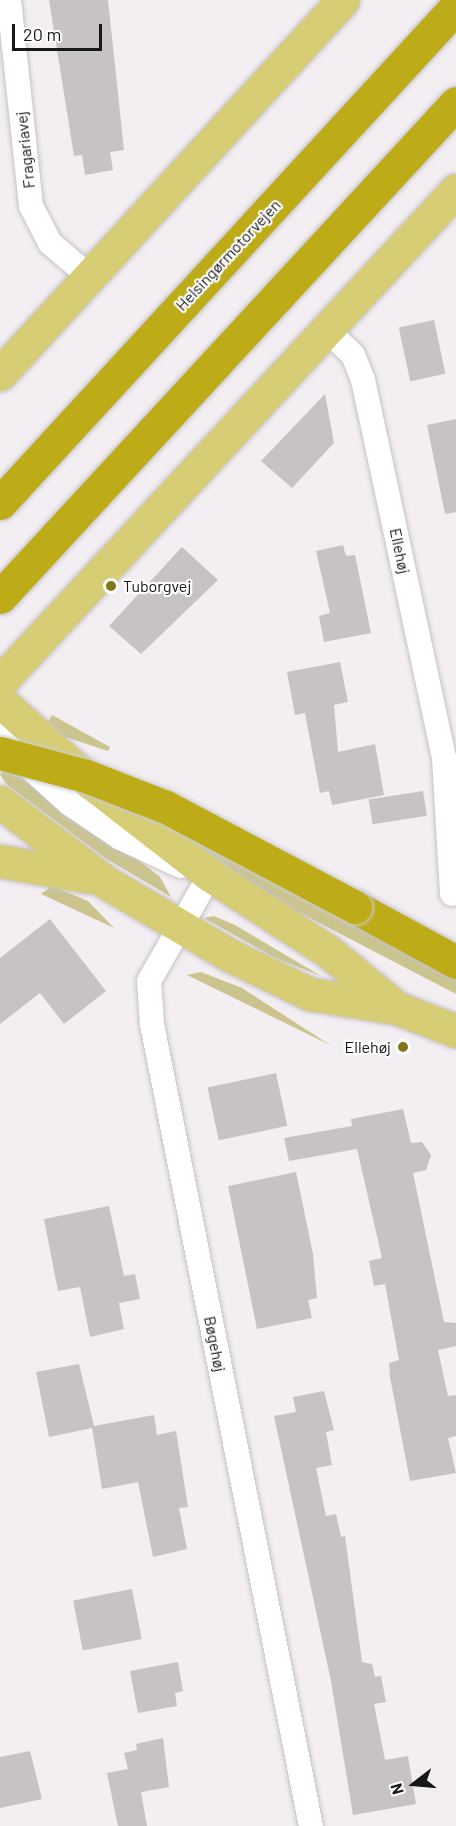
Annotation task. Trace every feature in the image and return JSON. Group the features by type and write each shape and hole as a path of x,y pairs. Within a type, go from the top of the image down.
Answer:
{"highway":[{"name":"Helsingørmotorvejen","path":"0,503 456,7"},
{"path":"0,597 456,103"},
{"path":"0,753 86,776 166,807 456,962"}],"main road":[{"path":"0,374 343,0"},
{"path":"0,682 325,328 456,190"},
{"path":"0,702 90,782 210,875 329,952 398,1008"},
{"path":"0,802 107,883 177,927 310,994 398,1008 456,1030"},
{"path":"0,861 107,883"}],"street":[{"name":"Fragariavej","path":"9,0 31,206 50,243 90,277"},
{"name":"Ellehøj","path":"325,328 353,355 363,380 450,757 452,894"},
{"path":"0,735 71,799 121,833 210,875"},
{"name":"Bøgehøj","path":"210,875 177,927 149,981 152,1024 311,1826"}],"shaded area":[{"path":"52,715 110,747 108,751 59,735 47,724"},
{"path":"12,760 160,877 171,897 105,858 6,784 0,774"},
{"path":"187,830 456,977 456,994 279,902 184,836"},
{"path":"52,886 88,901 114,928 41,894"},
{"path":"214,916 235,925 321,976 275,958 204,918"},
{"path":"201,972 242,988 330,1045 187,975"}],"building":[{"path":"49,0 108,0 124,150 110,152 113,170 85,175 82,155 74,156"},
{"path":"434,320 445,374 410,381 399,327"},
{"path":"325,394 334,443 292,488 261,461"},
{"path":"456,419 456,512 445,514 427,425"},
{"path":"343,545 346,556 355,555 371,633 324,642 319,616 330,613 316,551"},
{"path":"182,547 218,580 141,654 109,626"},
{"path":"340,662 348,702 334,705 338,752 375,744 384,795 332,805 329,791 320,793 305,713 295,715 287,672"},
{"path":"423,791 427,816 373,824 369,800"},
{"path":"50,919 106,991 64,1024 40,993 0,1024 0,958"},
{"path":"276,1073 287,1126 219,1140 208,1088"},
{"path":"403,1109 411,1143 422,1142 431,1155 426,1170 413,1173 444,1322 456,1323 456,1346 438,1350 448,1396 456,1395 456,1436 448,1438 456,1473 410,1481 390,1377 389,1363 399,1360 385,1284 374,1286 369,1261 382,1258 357,1149 289,1161 284,1138 352,1126 351,1119"},
{"path":"296,1172 313,1254 317,1298 308,1300 312,1318 257,1329 228,1186"},
{"path":"109,1206 124,1276 135,1274 140,1299 119,1303 124,1329 90,1337 80,1287 58,1291 44,1219"},
{"path":"79,1364 94,1426 154,1415 157,1435 176,1431 188,1507 179,1508 187,1549 153,1557 138,1482 102,1489 92,1428 49,1437 36,1372"},
{"path":"324,1391 334,1430 326,1432 332,1465 316,1468 326,1516 336,1514 341,1537 345,1536 362,1662 372,1664 375,1677 381,1676 386,1702 374,1704 385,1760 408,1756 416,1804 353,1815 331,1681 274,1416 296,1412 293,1397"},
{"path":"132,1589 142,1639 83,1651 73,1600"},
{"path":"178,1662 183,1691 175,1693 177,1706 138,1713 130,1671"},
{"path":"163,1738 169,1787 141,1792 147,1826 118,1826 107,1773 128,1769 124,1753 137,1750 136,1744"},
{"path":"30,1751 42,1799 0,1808 0,1757"}],"place":[{"name":"Tuborgvej","path":"111,586"},
{"name":"Ellehøj","path":"403,1047"}]}
